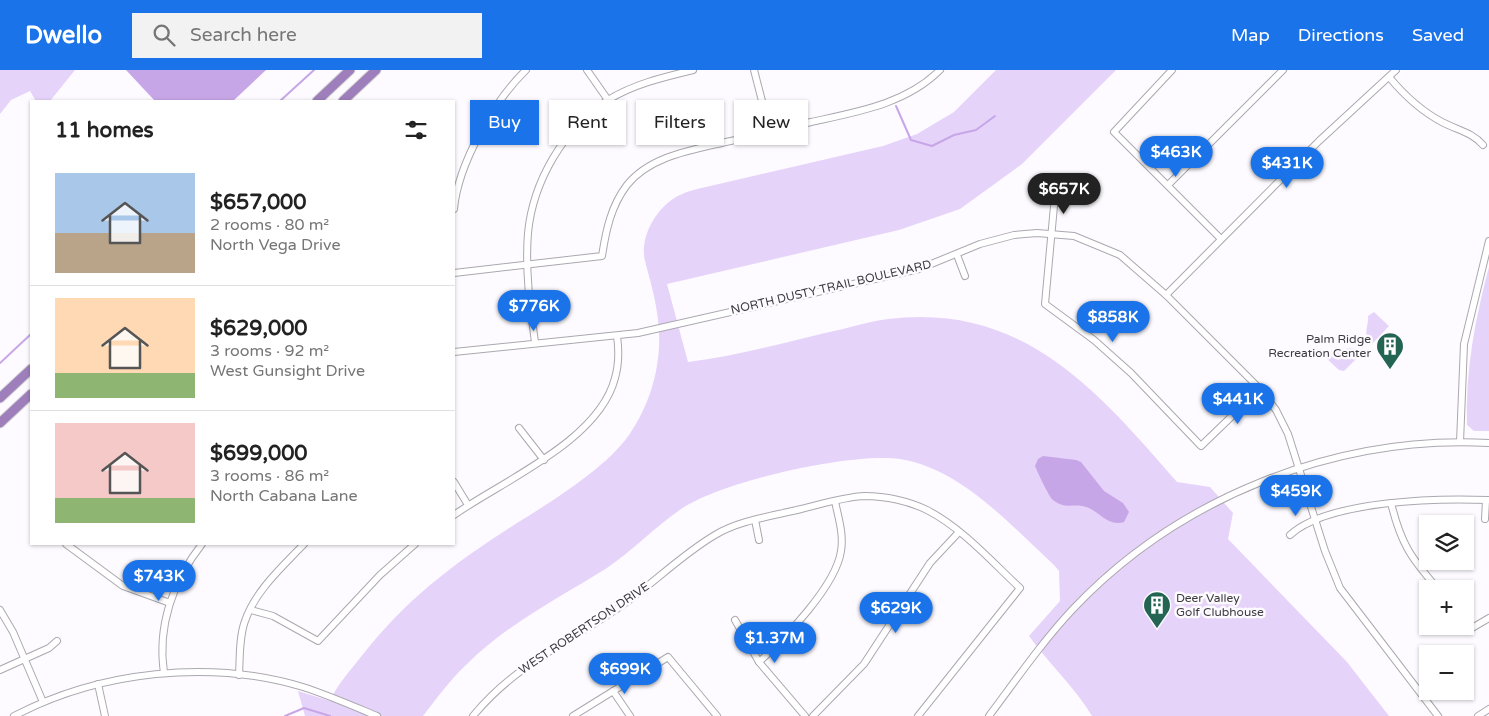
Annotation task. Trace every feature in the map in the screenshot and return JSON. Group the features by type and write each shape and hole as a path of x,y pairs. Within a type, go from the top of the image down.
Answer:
{"highway":[{"path":"318,100 350,70"},
{"path":"344,100 376,70"},
{"path":"0,398 30,370"},
{"path":"0,423 30,395"}],"street":[{"path":"455,195 472,147 496,104 526,70"},
{"path":"588,70 608,100 651,80 694,70"},
{"path":"754,70 762,100"},
{"path":"808,123 872,108 889,102 917,88 940,70"},
{"path":"1172,70 1114,132 1222,239"},
{"path":"1168,185 1283,70"},
{"path":"1166,295 1319,141 1396,70"},
{"path":"1388,77 1404,95 1423,111 1459,130 1474,135 1483,145"},
{"path":"455,272 602,256 606,229 615,204 628,184 650,165 687,150 734,140"},
{"path":"535,342 527,280 528,231 536,196 547,169 562,145"},
{"path":"1055,195 1045,304 1074,324 1124,366 1202,446 1260,389"},
{"name":"NORTH DUSTY TRAIL BOULEVARD","path":"455,352 535,342 617,336 919,269 980,244 1014,235 1052,234 1074,236 1120,255 1166,295 1260,389 1282,422 1315,521 1340,588 1438,716"},
{"path":"1460,442 1464,344 1489,241"},
{"path":"957,255 966,276"},
{"path":"455,514 544,460 586,423 608,396 615,379 619,354 617,336"},
{"path":"519,428 544,460"},
{"path":"989,716 1042,644 1073,608 1122,563 1165,533 1220,501 1298,468 1385,447 1489,442"},
{"path":"455,484 468,505"},
{"name":"WEST ROBERTSON DRIVE","path":"473,716 512,676 567,638 604,617 638,594 692,550 717,533 754,520 834,501 865,496 893,499 926,510 946,521 1020,588 918,716"},
{"path":"1290,535 1298,528 1329,516 1391,504 1450,499 1487,500 1485,519"},
{"path":"759,662 804,616 836,567 841,552 842,539 834,501"},
{"path":"1391,504 1398,529 1412,558 1430,580"},
{"path":"754,520 760,540"},
{"path":"813,716 864,664 930,563 959,532"},
{"path":"67,545 123,586 170,603"},
{"path":"164,673 162,648 164,624 170,603 184,570 201,545"},
{"path":"239,675 245,621 275,575 303,545"},
{"path":"251,610 273,616 318,641 380,575 414,545"},
{"path":"0,610 13,632 43,702"},
{"path":"1474,627 1489,618"},
{"path":"734,620 759,662 805,716"},
{"path":"0,670 49,648 57,641"},
{"path":"573,716 668,657 717,716"},
{"path":"14,716 43,702 98,684 164,673 239,675 302,686 377,716"},
{"path":"98,684 105,716"},
{"path":"613,691 630,716"},
{"path":"1478,716 1489,709"}],"shaded area":[{"path":"0,70 75,70 51,100 35,100 30,91 11,100 0,114"},
{"path":"126,70 266,70 234,100 154,100"},
{"path":"996,70 1116,70 1022,164 960,209 899,230 667,284 688,362 746,352 888,319 936,317 978,324 1017,339 1053,360 1086,386 1117,415 1177,482 1210,487 1233,513 1228,539 1347,662 1389,716 1092,716 1029,636 1060,601 1059,571 1002,517 964,486 944,474 923,465 900,459 878,458 820,464 755,479 726,488 681,509 607,568 534,612 499,636 461,670 423,716 305,716 298,691 330,701 344,679 377,637 432,583 472,553 577,484 607,460 629,435 650,395 657,365 659,350 658,320 644,251 652,222 664,206 680,195 693,190 883,146 917,134 954,112"},
{"path":"1489,267 1489,431 1474,431 1467,425 1469,365 1479,306"},
{"path":"1374,312 1389,326 1371,345 1367,338 1366,330 1368,316"},
{"path":"1352,348 1362,353 1344,371 1339,370 1325,357 1327,351"},
{"path":"1043,456 1081,462 1104,491 1123,503 1129,512 1124,522 1108,521 1086,507 1066,506 1053,500 1035,466 1038,459"}],"waterway":[{"path":"281,100 314,70"},
{"path":"896,106 911,140 932,146 954,135 976,130 995,116"},
{"path":"0,363 30,335"},
{"path":"285,716 304,708 330,716"}],"place":[{"name":"Palm Ridge Recreation Center","path":"1390,370"},
{"name":"Deer Valley Golf Clubhouse","path":"1157,629"}]}
